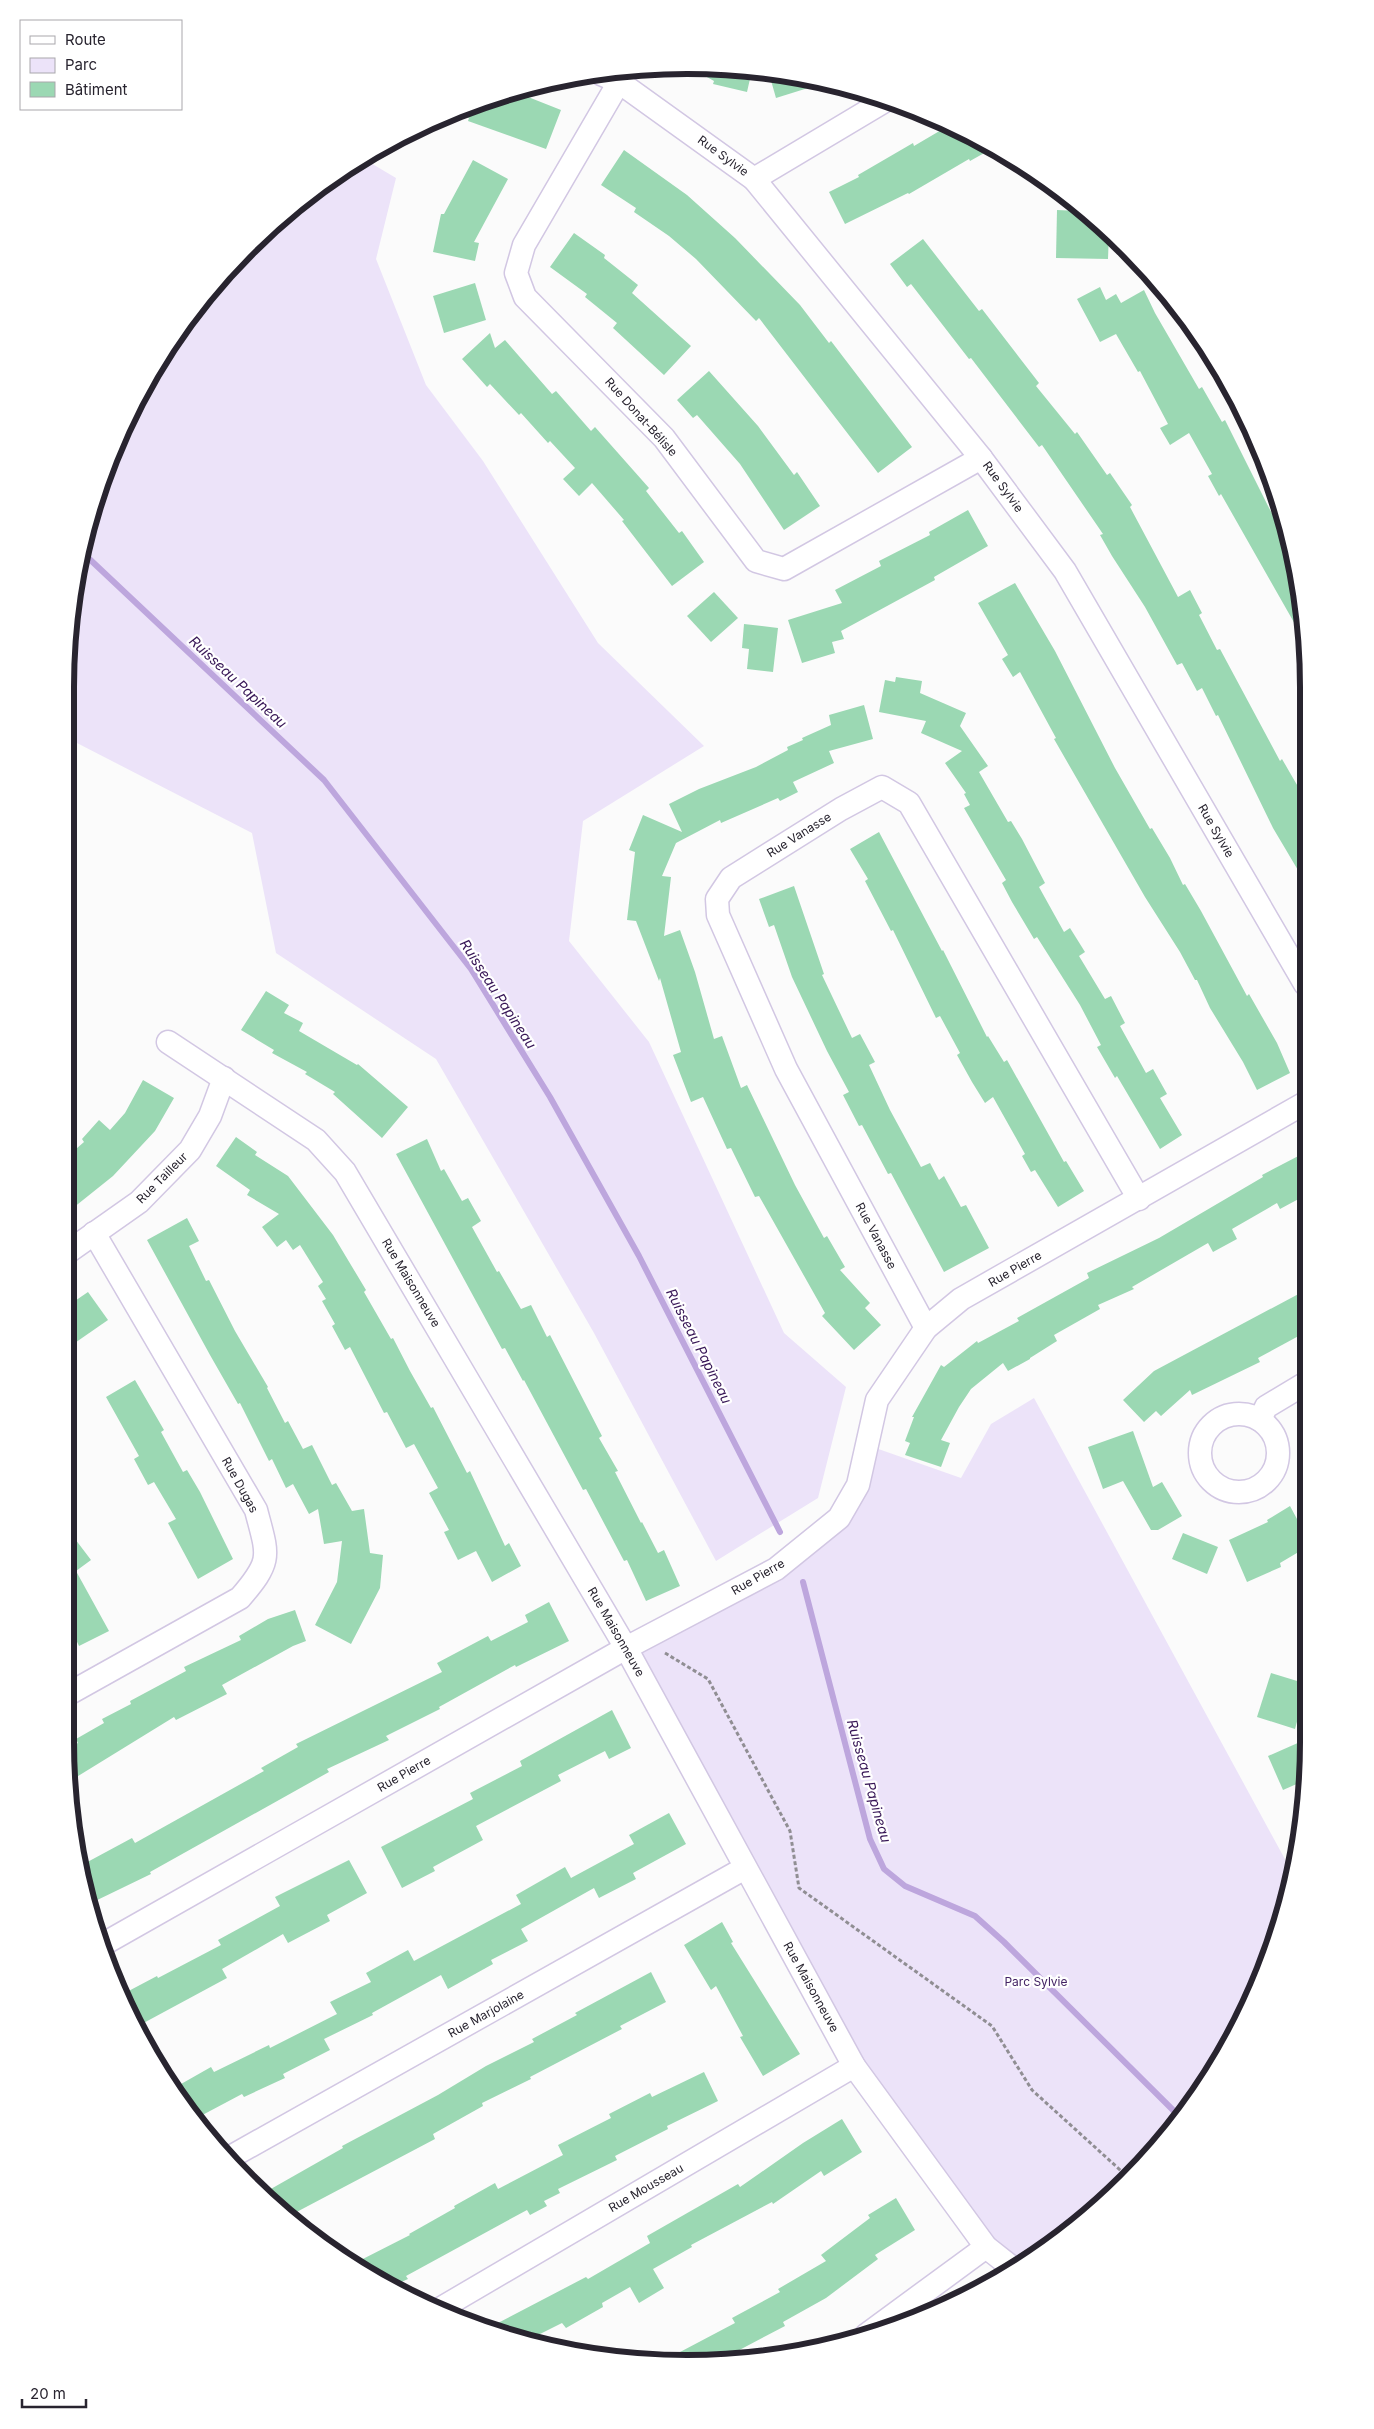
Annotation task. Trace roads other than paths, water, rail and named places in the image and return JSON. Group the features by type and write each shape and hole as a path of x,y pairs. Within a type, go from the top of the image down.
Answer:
{"street":[{"name":"Rue Donat-Bélisle","path":"610,79 524,245 516,273 526,297 664,438 756,561 784,569 981,458"},
{"name":"Rue Sylvie","path":"611,79 754,179 981,458 1065,571 1300,975"},
{"path":"754,179 879,104"},
{"name":"Rue Vanasse","path":"926,1328 786,1069 718,915 717,899 731,878 841,809 882,787 909,803 1139,1199"},
{"name":"Rue Maisonneuve","path":"168,1042 316,1140 345,1172 635,1644 745,1868 854,2066 986,2247 1008,2264"},
{"name":"Rue Tailleur","path":"74,1248 139,1202 190,1150 210,1116 224,1078"},
{"name":"Rue Pierre","path":"107,1942 635,1644 776,1570 839,1518 858,1485 877,1400 926,1328 961,1299 1300,1106"},
{"name":"Rue Dugas","path":"74,1691 240,1598 258,1578 267,1553 256,1510 94,1233"},
{"path":"1260,1420 1266,1407 1300,1387"},
{"name":"Rue Marjolaine","path":"234,2155 745,1868"},
{"name":"Rue Mousseau","path":"445,2306 854,2066"},
{"path":"881,2324 986,2247"}],"waterway":[{"name":"Ruisseau Papineau","path":"88,558 324,780 471,969 550,1097 639,1256 780,1532"},
{"name":"Ruisseau Papineau","path":"803,1582 870,1839 884,1869 905,1886 975,1916 1004,1942 1176,2113"}],"park label":[{"name":"Parc Sylvie","path":"1036,1982"}]}
